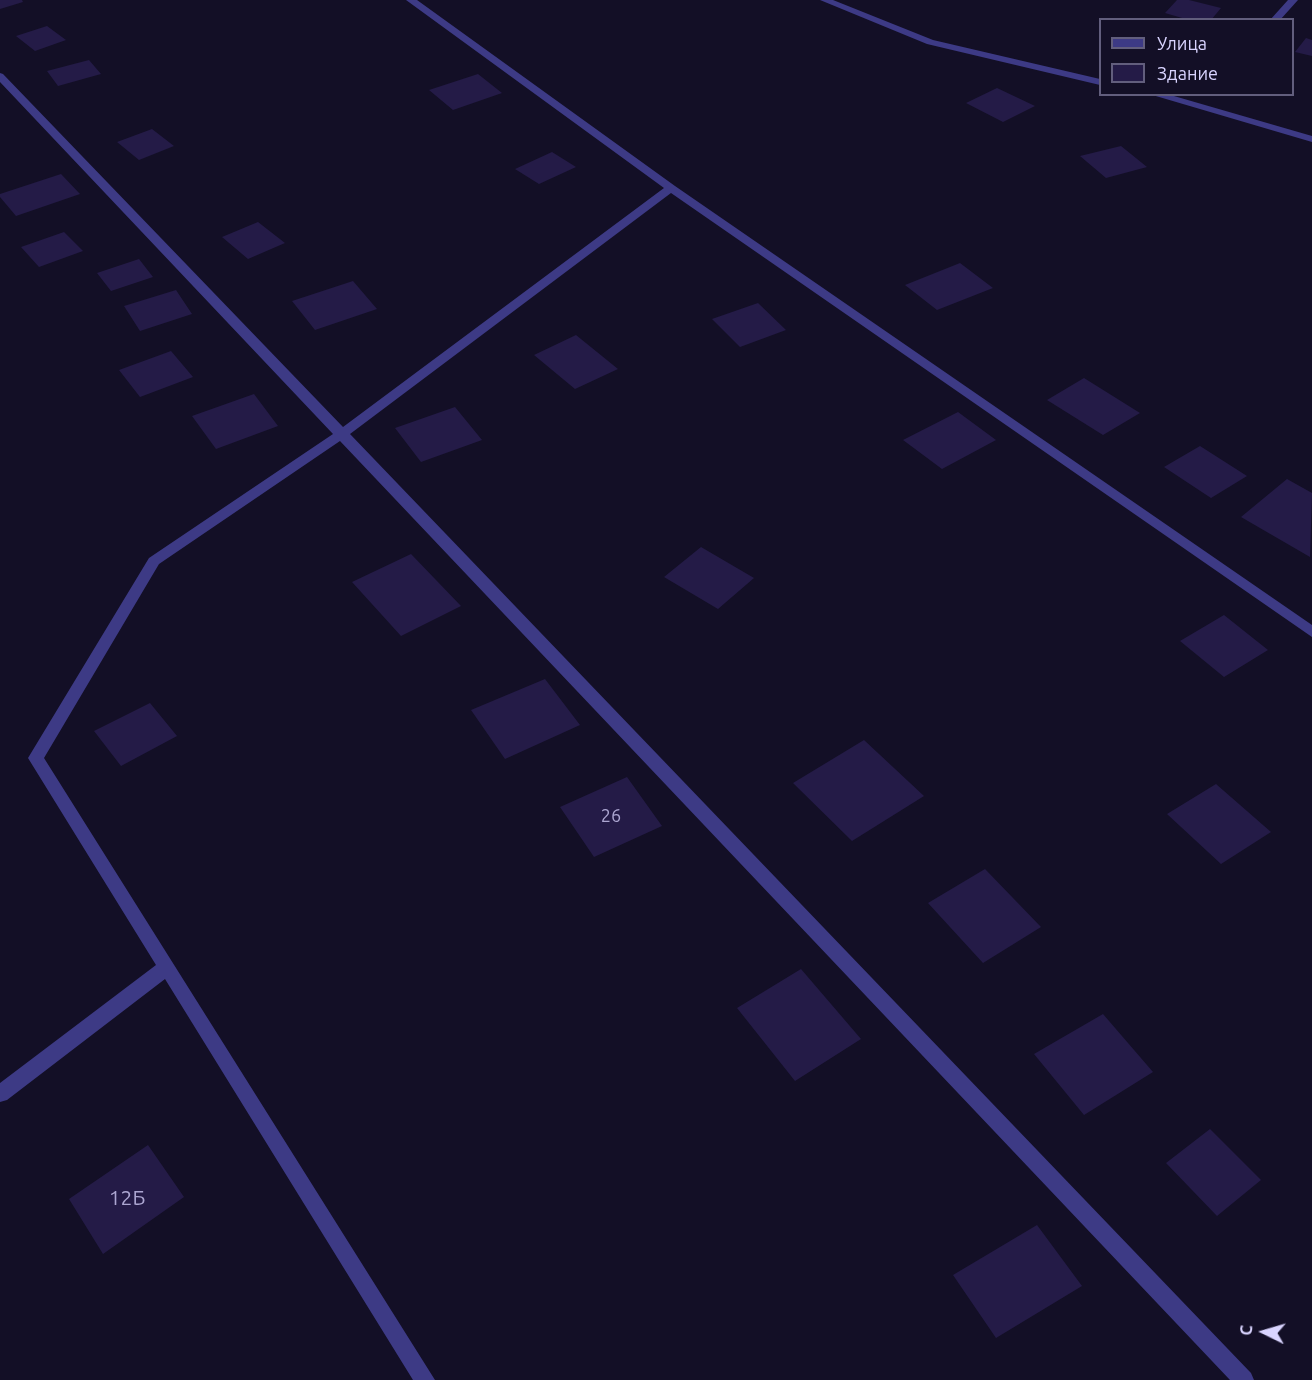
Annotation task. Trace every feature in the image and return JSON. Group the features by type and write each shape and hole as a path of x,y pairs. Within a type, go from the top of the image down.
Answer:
{"street":[{"path":"411,0 671,188 1312,632"},
{"path":"825,0 930,42 1099,82"},
{"path":"1276,18 1293,0"},
{"path":"0,76 1244,1380"},
{"path":"1162,96 1312,139"},
{"path":"1193,104 1200,96"},
{"path":"425,1380 36,758 154,561 342,434 671,188"},
{"path":"0,1094 167,966"}],"building":[{"path":"0,0 22,0 23,2 0,9"},
{"path":"1177,0 1189,0 1221,8 1213,18 1182,18 1165,13"},
{"path":"47,26 66,40 35,51 16,36"},
{"path":"1306,38 1312,40 1312,56 1295,52"},
{"path":"89,60 101,74 58,86 47,71"},
{"path":"478,74 502,93 453,110 429,90"},
{"path":"997,88 1035,106 1003,122 966,103"},
{"path":"152,129 174,146 139,160 117,142"},
{"path":"1121,146 1147,167 1106,178 1080,156"},
{"path":"552,152 576,167 539,184 515,169"},
{"path":"61,174 80,194 16,216 0,197 0,194"},
{"path":"258,222 285,243 248,259 222,237"},
{"path":"64,232 83,251 39,267 21,247"},
{"path":"139,259 153,277 111,291 97,273"},
{"path":"960,263 993,288 937,310 905,285"},
{"path":"353,281 377,309 315,330 292,301"},
{"path":"176,290 192,314 140,331 124,306"},
{"path":"758,303 786,330 740,347 712,319"},
{"path":"576,335 618,369 575,389 534,355"},
{"path":"171,351 193,377 140,397 119,370"},
{"path":"1084,378 1140,413 1103,435 1047,400"},
{"path":"254,394 278,426 216,449 192,416"},
{"path":"455,407 482,440 421,462 395,428"},
{"path":"958,412 996,440 942,469 903,440"},
{"path":"1200,446 1247,476 1211,498 1164,467"},
{"path":"1287,479 1312,493 1310,557 1241,517"},
{"path":"701,547 754,578 718,609 664,577"},
{"path":"411,554 461,606 401,636 352,582"},
{"path":"1224,615 1268,650 1224,677 1180,641"},
{"path":"545,679 580,725 505,759 471,710"},
{"path":"150,703 177,736 121,766 94,731"},
{"path":"864,740 924,796 852,841 793,783"},
{"path":"627,777 662,826 594,857 560,807"},
{"path":"1216,784 1271,832 1221,864 1167,814"},
{"path":"985,869 1041,927 983,963 928,903"},
{"path":"801,969 861,1039 795,1081 737,1008"},
{"path":"1103,1014 1153,1072 1084,1115 1034,1054"},
{"path":"1210,1129 1261,1180 1217,1216 1166,1163"},
{"path":"148,1145 184,1197 103,1254 69,1199"},
{"path":"1037,1225 1082,1286 996,1338 953,1275"}]}
